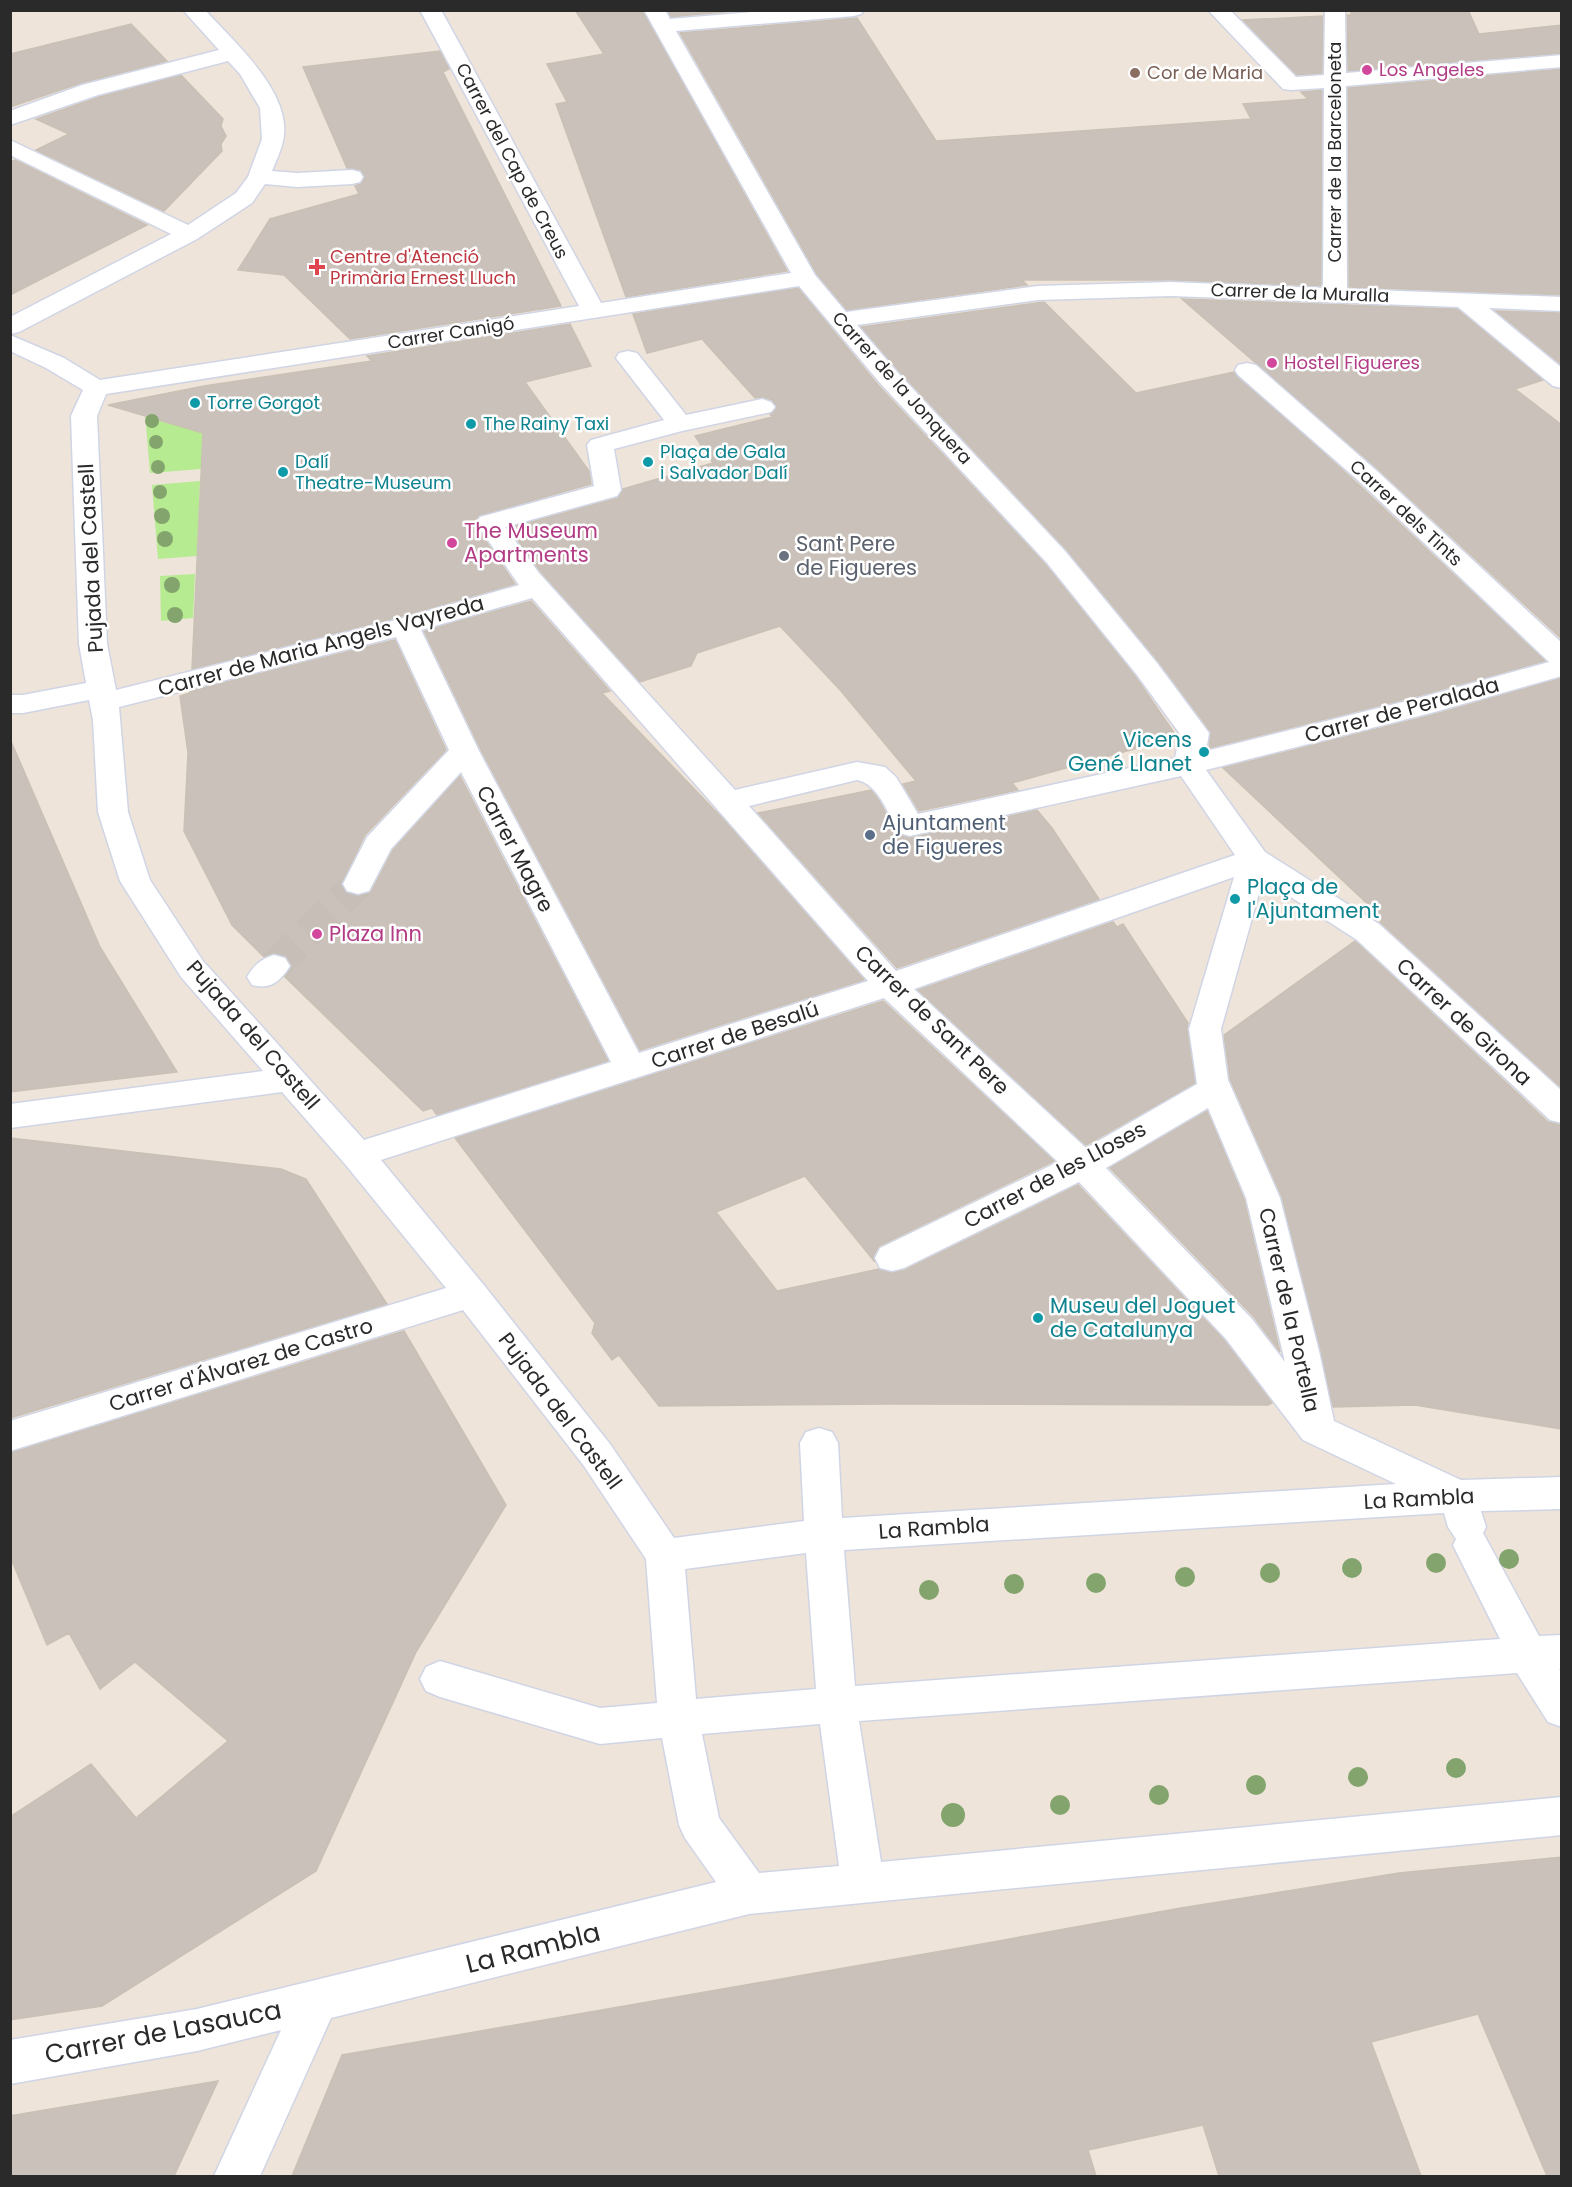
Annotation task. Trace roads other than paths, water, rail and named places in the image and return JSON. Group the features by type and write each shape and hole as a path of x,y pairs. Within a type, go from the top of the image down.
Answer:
{"street":[{"path":"10,327 189,234 244,198 259,177 273,139 271,108 249,71 193,10"},
{"name":"Carrer del Cap de Creus","path":"430,10 594,312"},
{"path":"659,18 854,10"},
{"path":"1218,10 1291,84 1562,61"},
{"name":"Carrer de la Barceloneta","path":"1335,10 1335,294"},
{"name":"Carrer de la Jonquera","path":"659,18 805,278 889,378 1056,557 1147,669 1195,733 1188,765"},
{"path":"10,119 90,90 233,53"},
{"path":"10,146 189,234"},
{"path":"259,177 297,180 352,177"},
{"name":"Carrer Canigó","path":"96,388 805,278"},
{"name":"Carrer de la Muralla","path":"840,320 1038,293 1171,289 1562,304"},
{"path":"1464,300 1562,381"},
{"path":"10,342 55,363 96,388"},
{"path":"628,358 680,424 762,407"},
{"path":"10,366 32,369 67,391 84,416"},
{"name":"Carrer dels Tints","path":"1247,370 1369,477 1562,658"},
{"name":"Pujada del Castell","path":"96,388 84,416 93,644 103,696 114,812 135,881 192,969 241,1026 292,1079 471,1294 597,1455 665,1555"},
{"name":"Carrer de Sant Pere","path":"680,424 600,446 608,490 489,523 533,584 890,986 1083,1165 1239,1329 1316,1429"},
{"name":"Carrer de Maria Angels Vayreda","path":"10,704 103,696 405,626 533,584"},
{"name":"Carrer Magre","path":"405,626 464,750 631,1069"},
{"name":"Carrer de Peralada","path":"1188,765 1562,668"},
{"path":"358,884 378,844 464,750"},
{"path":"727,801 857,771 875,774 886,784 910,826 1188,765 1254,859 1205,1029 1214,1084"},
{"name":"Carrer de Besalú","path":"357,1155 890,986 1254,859"},
{"name":"Carrer de Girona","path":"1254,859 1368,932 1560,1108"},
{"path":"10,1116 292,1079"},
{"name":"Carrer de les Lloses","path":"892,1258 1083,1165 1214,1084"},
{"name":"Carrer de la Portella","path":"1214,1084 1263,1198 1301,1351 1316,1429 1465,1523"},
{"name":"Carrer d'Álvarez de Castro","path":"10,1436 471,1294"},
{"path":"819,1443 837,1706 863,1884"},
{"name":"La Rambla","path":"665,1555 824,1535 1465,1523 1562,1494"},
{"path":"1465,1523 1545,1653 1562,1709"},
{"path":"665,1555 678,1718 700,1825 749,1894"},
{"path":"440,1679 600,1726 678,1718 1545,1653"},
{"name":"La Rambla","path":"316,2002 749,1894 1562,1816"},
{"path":"237,2176 316,2002"},
{"name":"Carrer de Lasauca","path":"10,2062 197,2030 316,2002"}],"tunnel":[{"path":"274,966 358,884"}],"place":[{"name":"Los Angeles","path":"1367,70"},
{"name":"Cor de Maria","path":"1135,73"},
{"name":"Centre d'Atenció Primària Ernest Lluch","path":"317,267"},
{"name":"Hostel Figueres","path":"1272,363"},
{"name":"Torre Gorgot","path":"195,403"},
{"name":"The Rainy Taxi","path":"471,424"},
{"name":"Plaça de Gala i Salvador Dalí","path":"648,462"},
{"name":"Dalí Theatre-Museum","path":"283,472"},
{"name":"The Museum Apartments","path":"452,543"},
{"name":"Sant Pere de Figueres","path":"784,556"},
{"name":"Vicens Gené Llanet","path":"1204,752"},
{"name":"Ajuntament de Figueres","path":"870,835"},
{"name":"Plaça de l'Ajuntament","path":"1235,899"},
{"name":"Plaza Inn","path":"317,934"},
{"name":"Museu del Joguet de Catalunya","path":"1038,1318"}]}
